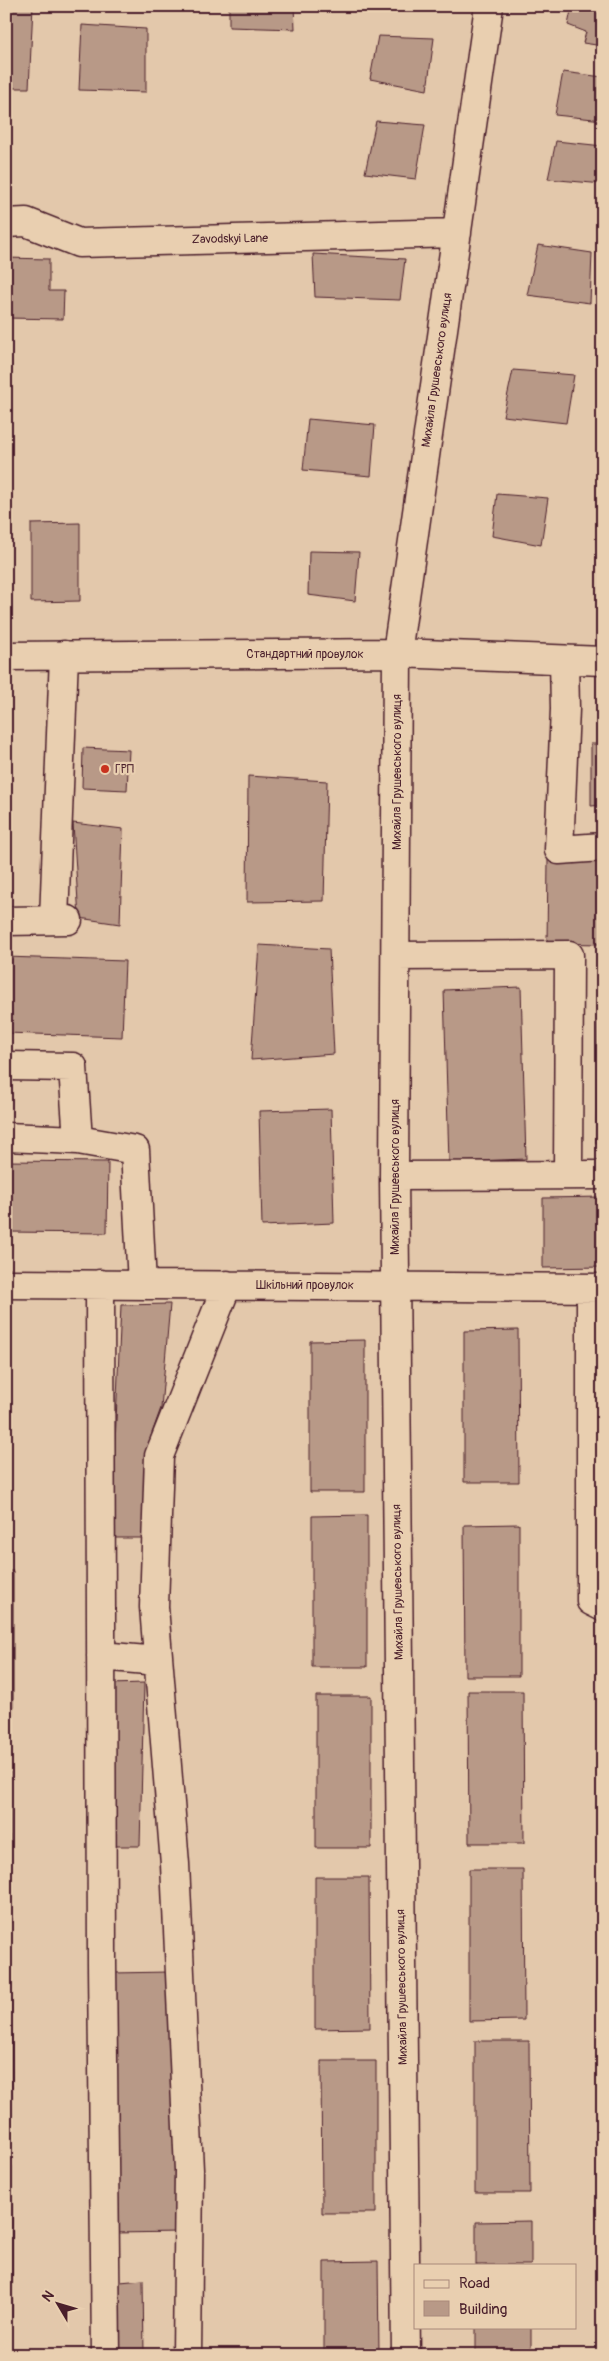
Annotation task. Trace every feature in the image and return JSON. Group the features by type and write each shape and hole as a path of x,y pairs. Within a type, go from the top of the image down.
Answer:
{"street":[{"name":"Михайла Грушевського вулиця","path":"406,2355 394,1176 397,653 489,6"},
{"name":"Zavodskyi Lane","path":"6,223 26,222 79,243 457,233"},
{"name":"Стандартний провулок","path":"6,656 397,653 603,661"},
{"path":"6,921 61,920 64,655"},
{"path":"564,660 565,709 559,850 603,848"},
{"path":"396,956 569,955 568,1175"},
{"path":"6,1066 73,1067 78,1140"},
{"path":"6,1136 78,1140 135,1150 142,1284"},
{"path":"394,1176 603,1175"},
{"name":"Шкільний провулок","path":"6,1284 395,1285 597,1288"},
{"path":"100,1284 106,2355"},
{"path":"187,2355 188,2160 175,1864 154,1607 159,1456 227,1285"},
{"path":"597,1288 591,1601 603,1607"},
{"path":"101,1656 158,1661"}],"building":[{"path":"6,6 33,6 29,88 6,88"},
{"path":"229,6 294,6 295,29 229,27"},
{"path":"572,6 603,6 603,46 583,43 586,32 568,25"},
{"path":"82,25 146,29 146,92 79,90"},
{"path":"378,36 434,38 427,90 370,79"},
{"path":"563,72 603,77 603,120 555,115"},
{"path":"376,121 425,125 416,179 365,173"},
{"path":"556,141 603,146 603,184 548,179"},
{"path":"538,245 592,253 590,303 527,295"},
{"path":"313,254 405,259 400,300 315,297"},
{"path":"6,258 49,259 49,291 64,291 63,319 6,318"},
{"path":"513,370 574,375 566,423 503,416"},
{"path":"308,419 375,425 371,476 303,470"},
{"path":"497,494 548,498 541,545 492,536"},
{"path":"80,523 80,601 31,602 31,524"},
{"path":"309,551 359,552 355,601 308,595"},
{"path":"591,744 603,744 603,805 591,806"},
{"name":"ГРП","path":"83,748 129,750 127,790 82,788"},
{"path":"248,776 327,781 324,901 247,902"},
{"path":"73,823 123,829 120,924 79,918"},
{"path":"548,860 603,860 603,1143 596,1143 599,944 547,943"},
{"path":"259,945 329,949 334,1054 251,1060"},
{"path":"6,957 125,961 122,1037 6,1033"},
{"path":"521,987 526,1159 449,1162 444,990"},
{"path":"331,1109 334,1223 262,1226 259,1111"},
{"path":"6,1161 108,1162 107,1233 6,1232"},
{"path":"603,1197 603,1267 543,1268 543,1198"},
{"path":"170,1304 161,1408 151,1436 142,1538 111,1538 121,1305"},
{"path":"518,1330 519,1482 464,1482 464,1331"},
{"path":"365,1340 365,1492 310,1492 310,1341"},
{"path":"6,1346 9,1346 9,1457 6,1457"},
{"path":"367,1515 367,1667 312,1667 312,1516"},
{"path":"519,1524 519,1676 465,1676 464,1525"},
{"path":"6,1571 13,1571 13,1722 6,1722"},
{"path":"600,1658 603,1658 603,1821"},
{"path":"144,1683 140,1846 112,1846 110,1684"},
{"path":"468,1691 523,1691 524,1843 469,1843"},
{"path":"316,1696 371,1696 371,1848 316,1848"},
{"path":"6,1772 10,1772 11,1923 6,1923"},
{"path":"469,1869 523,1869 524,2020 469,2021"},
{"path":"315,1877 369,1877 370,2028 315,2029"},
{"path":"6,1971 11,1971 12,2123 6,2123"},
{"path":"169,1972 179,2232 115,2233 113,1973"},
{"path":"475,2041 529,2041 530,2193 475,2193"},
{"path":"321,2061 376,2061 376,2213 322,2213"},
{"path":"6,2166 12,2166 12,2318 6,2318"},
{"path":"531,2221 531,2264 476,2264 476,2222"},
{"path":"378,2261 379,2355 324,2355 324,2262"},
{"path":"143,2280 144,2355 119,2355 120,2282"},
{"path":"476,2328 531,2328 531,2355 476,2355"}],"place":[{"name":"ГРП","path":"105,769"}]}
